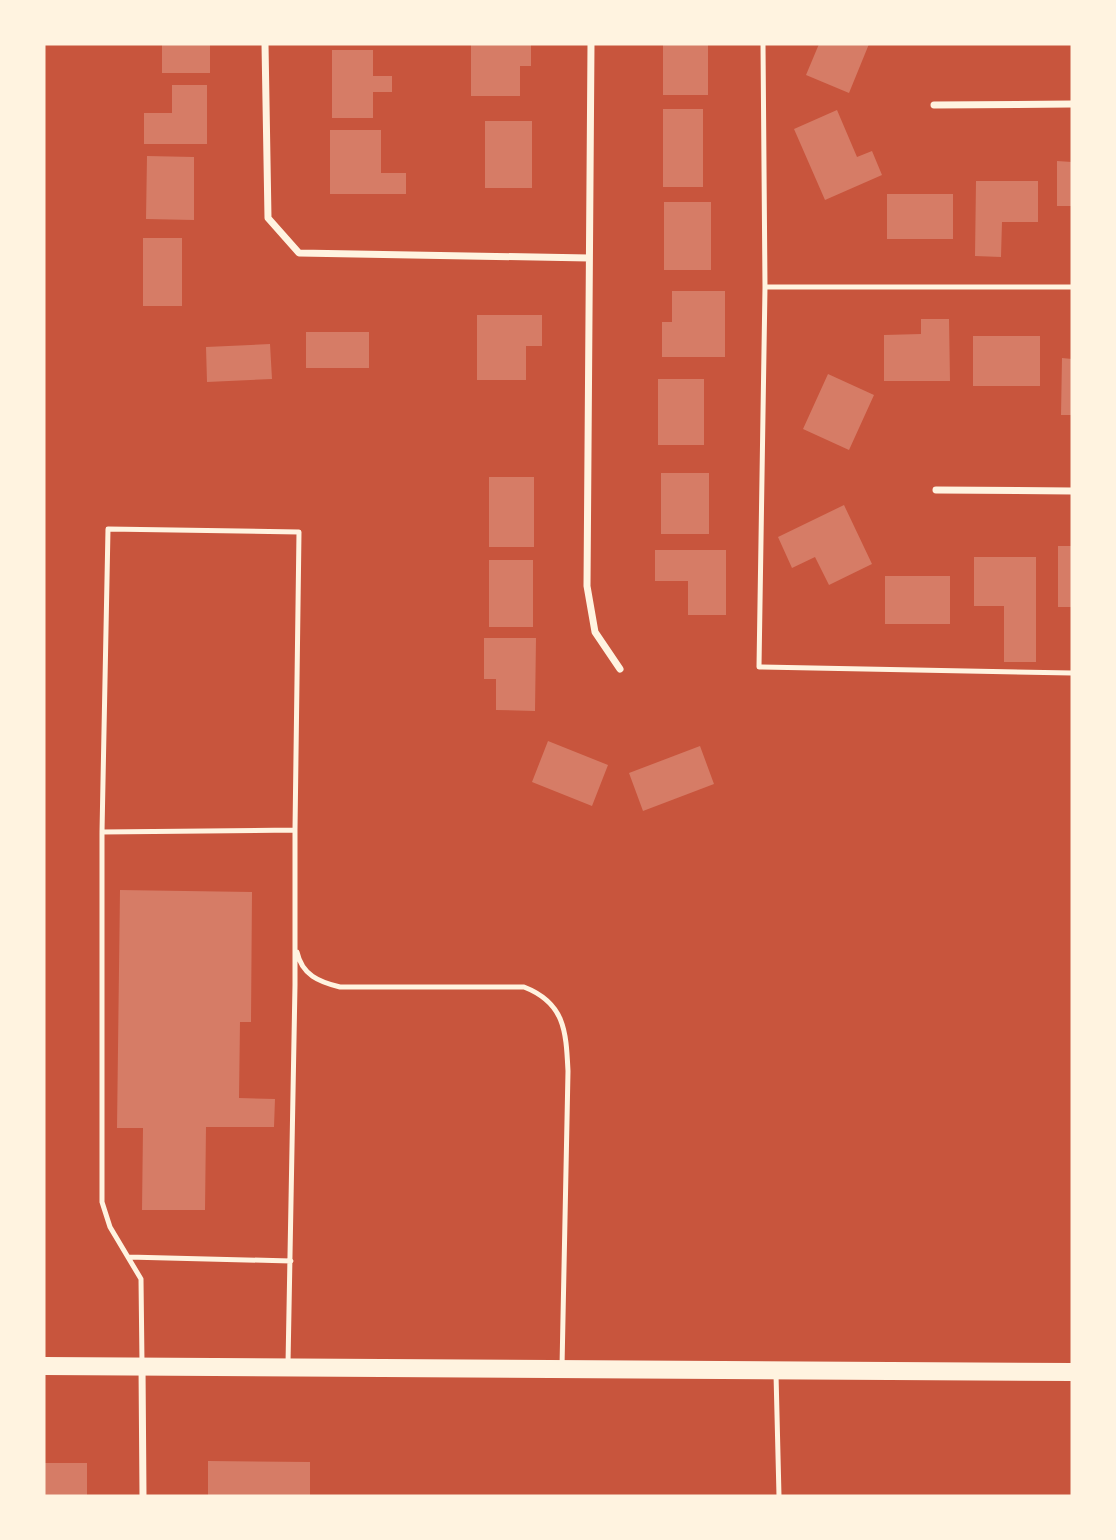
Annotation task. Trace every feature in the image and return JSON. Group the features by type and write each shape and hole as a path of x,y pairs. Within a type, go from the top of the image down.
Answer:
{"main road":[{"path":"44,1366 1072,1372"}],"street":[{"path":"265,44 268,218 299,253 589,258"},
{"path":"591,44 587,586 595,632 620,669"},
{"path":"934,105 1072,104"},
{"path":"936,490 1072,491"},
{"path":"142,1366 143,1496"}],"lane":[{"path":"763,44 765,287 759,667 1072,673"},
{"path":"765,287 1072,287"},
{"path":"142,1366 141,1279 110,1227 102,1202 102,832 108,529 299,531 288,1368"},
{"path":"102,832 295,830"},
{"path":"295,942 298,957 308,974 326,984 524,987 543,994 557,1011 566,1034 568,1071 562,1370"},
{"path":"128,1257 291,1261"},
{"path":"776,1371 779,1496"}],"building":[{"path":"162,44 210,44 210,73 162,73"},
{"path":"471,44 531,44 531,66 520,66 520,96 471,96"},
{"path":"663,44 708,44 708,95 663,95"},
{"path":"819,44 869,44 849,93 806,75"},
{"path":"332,50 373,50 373,76 392,76 392,92 373,92 373,118 332,118"},
{"path":"172,85 207,85 207,144 144,144 144,113 172,113"},
{"path":"663,109 703,109 703,187 663,187"},
{"path":"837,110 857,157 872,151 882,175 825,200 794,129"},
{"path":"485,121 532,121 532,188 485,188"},
{"path":"330,130 381,130 381,173 406,173 406,194 330,194"},
{"path":"147,156 194,157 194,220 146,219"},
{"path":"1057,161 1072,162 1072,206 1057,206"},
{"path":"976,181 1038,181 1038,222 1002,222 1001,257 975,256"},
{"path":"887,194 953,194 953,239 887,239"},
{"path":"664,202 711,202 711,270 664,270"},
{"path":"143,238 182,238 182,306 143,306"},
{"path":"672,291 725,291 725,357 662,357 662,322 672,322"},
{"path":"477,315 542,315 542,346 526,346 526,380 477,380"},
{"path":"921,319 949,319 950,381 884,381 884,335 921,334"},
{"path":"306,332 369,332 369,368 306,368"},
{"path":"973,336 1040,336 1040,386 973,386"},
{"path":"270,344 272,379 207,382 206,347"},
{"path":"1062,358 1072,359 1072,415 1061,415"},
{"path":"828,374 874,395 849,450 803,429"},
{"path":"658,379 704,379 704,445 658,445"},
{"path":"661,473 709,473 709,534 661,534"},
{"path":"489,477 534,477 534,547 489,547"},
{"path":"844,505 872,564 829,585 815,557 792,568 778,537"},
{"path":"1058,546 1072,546 1072,607 1058,607"},
{"path":"655,550 726,550 726,615 688,615 688,581 655,581"},
{"path":"974,557 1036,557 1036,662 1004,662 1004,606 974,606"},
{"path":"489,560 533,560 533,627 489,627"},
{"path":"885,576 950,576 950,624 885,624"},
{"path":"484,638 536,638 535,711 496,710 496,679 484,679"},
{"path":"548,741 608,765 592,806 532,782"},
{"path":"700,746 714,784 643,811 629,773"},
{"path":"120,890 252,892 251,1022 240,1022 239,1098 275,1099 274,1127 206,1127 205,1210 142,1210 143,1128 117,1128"},
{"path":"208,1461 310,1462 310,1496 208,1496"},
{"path":"44,1463 87,1463 87,1496 44,1496"}]}
